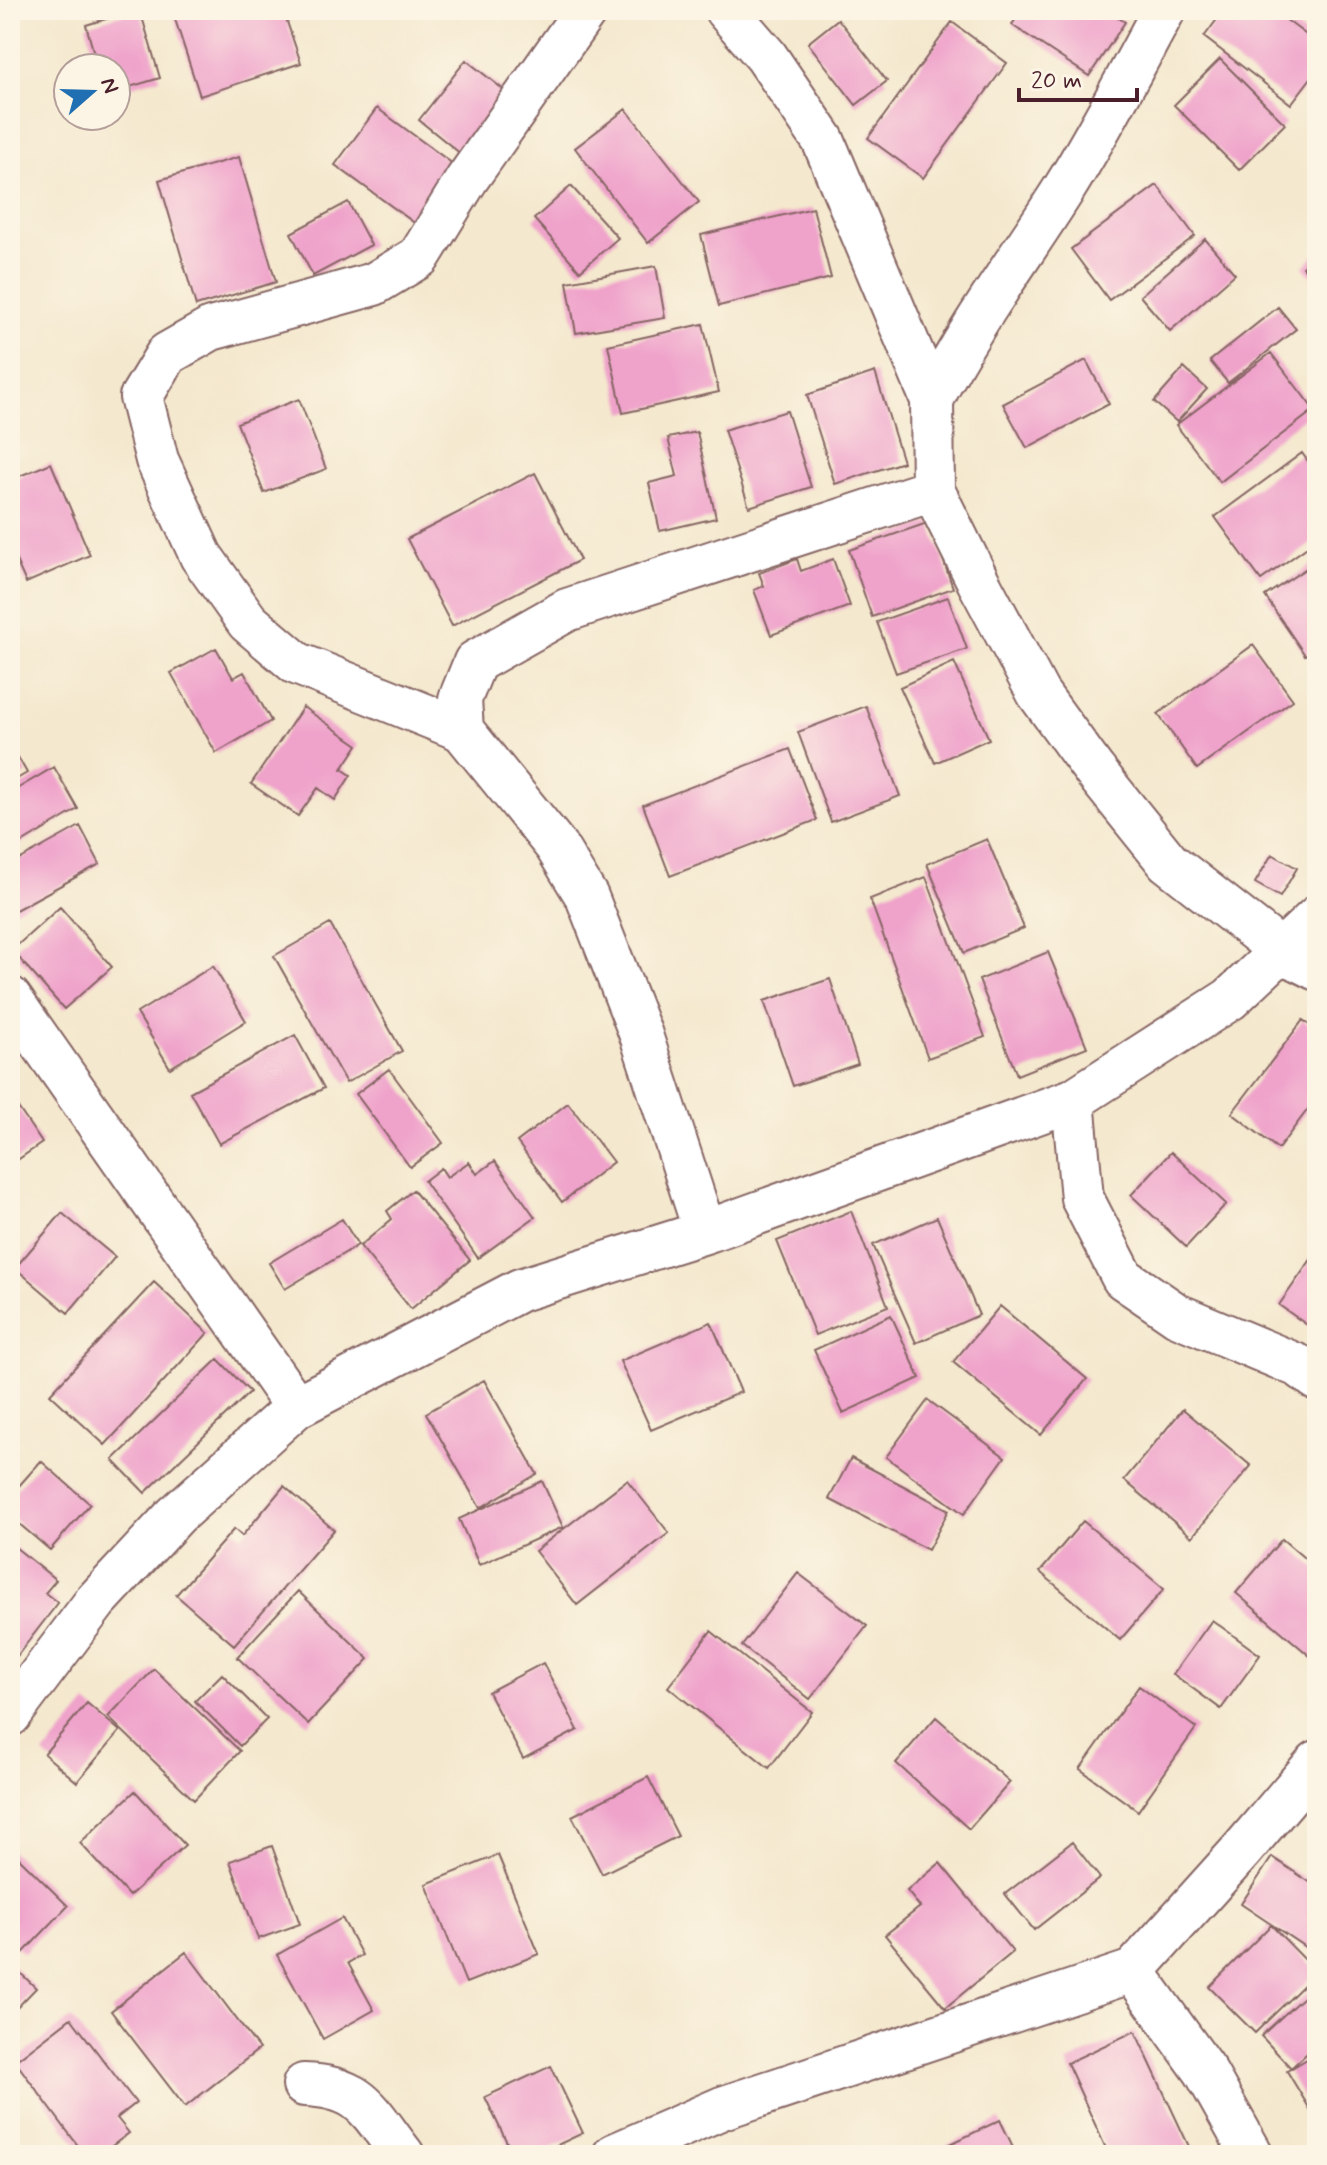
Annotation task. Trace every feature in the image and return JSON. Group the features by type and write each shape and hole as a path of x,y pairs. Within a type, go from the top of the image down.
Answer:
{"street":[{"path":"586,10 467,179 419,257 374,284 211,329 167,354 141,397 157,460 201,556 248,622 296,663 462,730 556,846 587,897 641,1035 705,1232"},
{"path":"726,10 766,56 823,140 932,400 933,490 1038,693 1094,770 1168,862 1300,960"},
{"path":"932,400 956,353 1070,178 1164,10"},
{"path":"462,730 460,699 475,662 567,610 933,490"},
{"path":"10,1715 96,1601 176,1515 296,1407 520,1290 705,1232 1073,1100 1230,999 1300,960 1317,917"},
{"path":"10,998 296,1407"},
{"path":"1073,1100 1082,1198 1123,1278 1177,1315 1299,1366 1317,1379"},
{"path":"614,2155 722,2108 1133,1971 1317,1762"},
{"path":"1133,1971 1205,2071 1252,2155"},
{"path":"304,2085 330,2086 358,2098 403,2155"}],"building":[{"path":"140,10 160,78 132,86 132,52 94,52 86,25"},
{"path":"181,10 283,10 301,63 200,96 173,13"},
{"path":"1021,10 1106,10 1125,22 1089,76 1012,25"},
{"path":"1224,10 1273,10 1317,43 1317,70 1291,104 1204,37"},
{"path":"838,19 887,81 856,105 808,43"},
{"path":"952,22 1007,63 923,178 868,138"},
{"path":"1220,59 1285,124 1239,170 1174,105"},
{"path":"466,60 509,94 461,154 419,120"},
{"path":"377,108 457,167 416,224 335,165"},
{"path":"626,109 699,202 648,243 575,148"},
{"path":"239,157 276,282 196,306 159,180"},
{"path":"1157,185 1195,236 1109,300 1071,249"},
{"path":"571,186 618,238 580,271 534,219"},
{"path":"348,202 371,245 313,276 291,233"},
{"path":"813,208 831,278 719,306 701,235"},
{"path":"1205,239 1235,274 1170,331 1140,296"},
{"path":"1317,254 1317,283 1303,267"},
{"path":"656,266 665,318 576,333 567,282"},
{"path":"1278,307 1296,329 1228,383 1210,361"},
{"path":"703,324 719,392 623,413 608,345"},
{"path":"1271,353 1314,410 1220,482 1176,425"},
{"path":"1086,360 1109,404 1027,448 1003,404"},
{"path":"1184,368 1207,389 1177,422 1154,402"},
{"path":"875,372 903,462 835,484 807,395"},
{"path":"299,399 326,469 264,493 237,423"},
{"path":"787,411 811,487 749,507 724,430"},
{"path":"697,432 716,518 660,531 649,483 677,476 668,438"},
{"path":"1302,453 1317,474 1317,540 1261,580 1215,517"},
{"path":"51,463 90,555 26,583 10,547 10,480"},
{"path":"535,473 580,560 452,626 407,539"},
{"path":"930,522 953,588 872,617 849,550"},
{"path":"797,559 801,571 833,559 850,606 771,635 754,590 764,586 759,573"},
{"path":"1317,561 1317,647 1305,655 1265,596"},
{"path":"948,597 967,649 896,673 877,622"},
{"path":"1253,645 1293,700 1197,769 1158,714"},
{"path":"216,648 233,678 244,672 271,721 216,753 171,673"},
{"path":"954,662 989,739 935,763 900,687"},
{"path":"866,706 900,796 831,822 798,732"},
{"path":"303,707 358,745 342,769 351,775 335,800 318,788 298,816 251,784"},
{"path":"10,743 27,773 10,783"},
{"path":"790,749 817,820 670,876 643,805"},
{"path":"54,767 78,809 10,850 10,793"},
{"path":"80,826 100,864 10,913 10,865"},
{"path":"987,839 1024,928 964,953 927,864"},
{"path":"1272,854 1297,868 1280,897 1255,883"},
{"path":"926,877 985,1037 928,1058 870,899"},
{"path":"60,907 112,967 64,1009 12,950"},
{"path":"330,924 402,1051 346,1083 274,956"},
{"path":"1048,952 1087,1047 1017,1075 979,980"},
{"path":"213,966 246,1021 170,1068 137,1013"},
{"path":"830,979 858,1064 793,1086 764,1001"},
{"path":"1303,1020 1317,1031 1317,1097 1278,1149 1232,1113"},
{"path":"295,1035 324,1088 219,1144 190,1092"},
{"path":"389,1069 443,1143 410,1167 356,1094"},
{"path":"568,1103 613,1162 562,1202 517,1142"},
{"path":"17,1106 42,1143 10,1165 10,1110"},
{"path":"1171,1152 1226,1204 1186,1247 1131,1195"},
{"path":"495,1161 535,1217 478,1258 424,1181 441,1168 447,1177 469,1162 477,1174"},
{"path":"413,1190 470,1260 411,1309 360,1246 392,1219 387,1211"},
{"path":"851,1211 888,1306 815,1335 777,1241"},
{"path":"62,1213 115,1257 68,1313 15,1268"},
{"path":"937,1217 979,1315 916,1343 873,1245"},
{"path":"342,1219 358,1245 285,1289 269,1263"},
{"path":"1317,1251 1317,1332 1279,1305"},
{"path":"154,1282 208,1333 105,1445 50,1394"},
{"path":"1000,1306 1087,1379 1041,1435 953,1362"},
{"path":"891,1315 920,1378 843,1413 814,1350"},
{"path":"711,1322 741,1392 651,1430 620,1361"},
{"path":"218,1359 250,1392 145,1493 113,1460"},
{"path":"484,1380 537,1474 480,1508 426,1413"},
{"path":"928,1400 1005,1457 964,1514 886,1457"},
{"path":"1183,1409 1251,1466 1192,1537 1124,1480"},
{"path":"851,1458 949,1510 928,1550 829,1499"},
{"path":"41,1461 90,1504 50,1550 10,1516 10,1496"},
{"path":"627,1480 669,1533 577,1605 535,1551"},
{"path":"542,1481 563,1527 479,1565 459,1519"},
{"path":"284,1486 334,1530 234,1645 176,1595 234,1529 242,1536"},
{"path":"1083,1521 1164,1589 1120,1640 1040,1572"},
{"path":"1282,1539 1317,1569 1317,1662 1236,1593"},
{"path":"10,1543 56,1580 45,1593 58,1603 10,1665"},
{"path":"798,1573 867,1626 810,1699 742,1646"},
{"path":"298,1591 369,1659 308,1724 237,1657"},
{"path":"1212,1620 1260,1655 1221,1709 1173,1674"},
{"path":"711,1631 812,1712 769,1768 668,1687"},
{"path":"543,1663 578,1730 523,1759 488,1692"},
{"path":"154,1669 240,1751 194,1800 108,1717"},
{"path":"222,1674 267,1719 240,1746 195,1701"},
{"path":"1139,1686 1196,1728 1138,1811 1080,1769"},
{"path":"87,1703 120,1731 77,1782 44,1754"},
{"path":"936,1717 1010,1782 969,1829 896,1763"},
{"path":"648,1777 678,1836 602,1874 572,1816"},
{"path":"135,1791 185,1845 129,1896 80,1843"},
{"path":"1072,1842 1100,1878 1034,1930 1005,1894"},
{"path":"272,1846 300,1924 258,1939 230,1861"},
{"path":"10,1849 68,1906 23,1953 10,1940"},
{"path":"498,1855 539,1954 466,1983 426,1884"},
{"path":"1272,1857 1317,1887 1317,1955 1241,1904"},
{"path":"940,1863 1013,1952 945,2008 885,1935 920,1907 907,1891"},
{"path":"342,1918 362,1955 348,1963 374,2010 323,2039 277,1955"},
{"path":"1271,1925 1317,1972 1255,2033 1209,1987"},
{"path":"186,1952 259,2049 185,2107 111,2011"},
{"path":"10,1963 36,1988 10,2015"},
{"path":"1317,1984 1317,2044 1291,2068 1261,2036"},
{"path":"71,2018 136,2103 117,2118 129,2133 100,2155 85,2155 15,2061"},
{"path":"1135,2031 1193,2155 1109,2155 1067,2063"},
{"path":"1317,2053 1317,2121 1287,2071"},
{"path":"551,2066 583,2133 536,2155 513,2155 485,2097"},
{"path":"1000,2120 1017,2155 948,2155 944,2147"}]}
